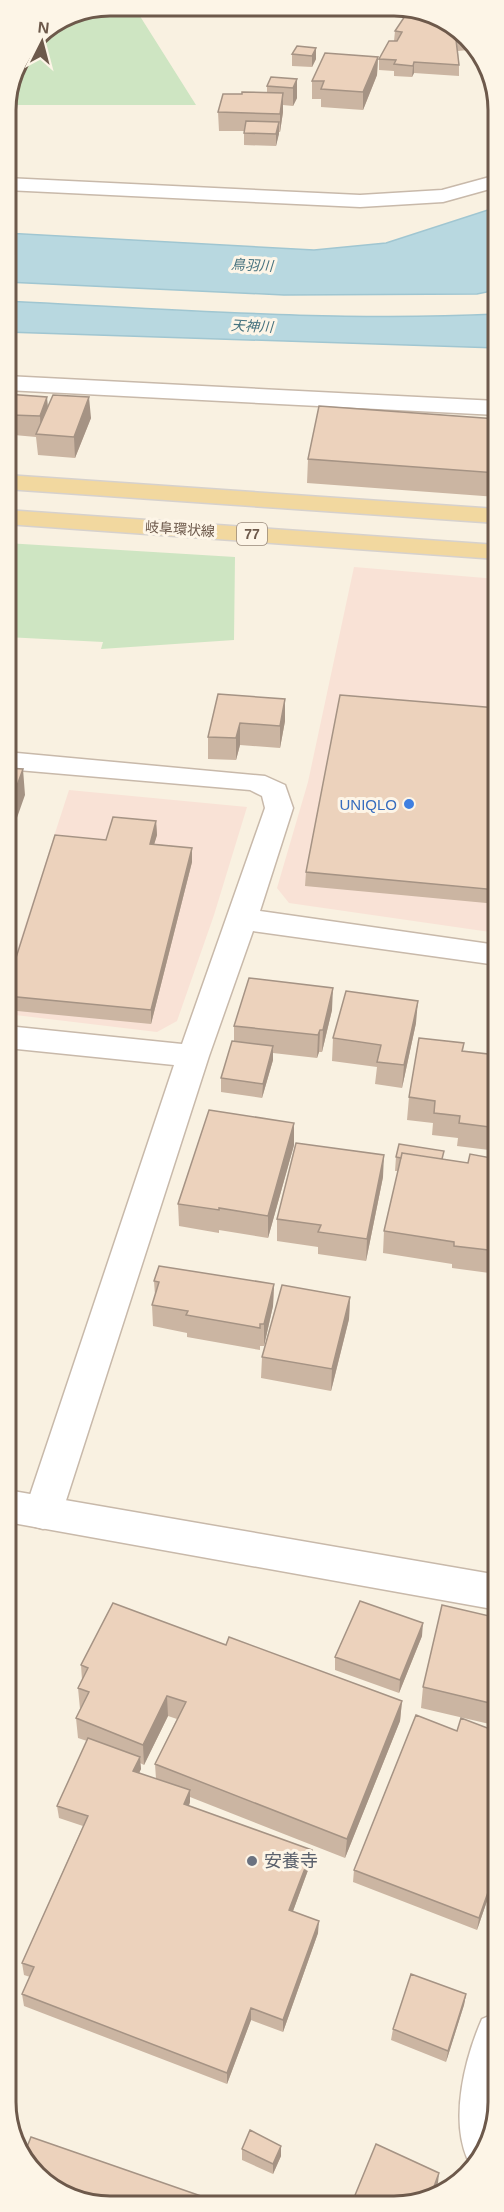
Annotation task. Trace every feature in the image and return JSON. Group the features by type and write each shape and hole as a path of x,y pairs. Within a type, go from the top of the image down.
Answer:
{"main road":[{"path":"17,483 488,515"},
{"name":"岐阜環状線","path":"17,518 488,551"}],"street":[{"path":"17,185 360,201 443,196 488,184"},
{"path":"17,384 488,408"},
{"path":"17,761 255,782 275,792 279,808 193,1056 25,1510 487,1591"},
{"path":"242,919 488,955"},
{"path":"17,1038 193,1056"},
{"path":"485,2120 487,2071"}],"shaded area":[{"path":"354,567 488,578 488,932 289,903 277,888 308,782"},
{"path":"69,790 247,807 214,915 177,1021 157,1032 17,1015 17,950"}],"green space":[{"path":"98,17 141,17 196,105 17,105 26,69 36,53 64,29 80,21"},
{"path":"17,544 235,557 234,640 101,649 103,642 17,638"}],"water":[{"name":"鳥羽川","path":"488,210 488,292 477,294 284,295 17,283 17,234 314,250 386,243"},
{"name":"天神川","path":"17,302 313,316 488,314 488,348 17,332"}],"building":[{"path":"404,18 424,21 440,29 456,41 459,65 414,62 413,66 394,64 396,60 379,59 389,41 397,41 402,32 395,31"},
{"path":"297,46 316,48 312,56 292,54"},
{"path":"325,53 378,57 363,92 321,89 324,81 312,81"},
{"path":"271,77 297,79 293,88 267,86"},
{"path":"242,92 283,93 280,114 218,112 223,94 242,94"},
{"path":"246,121 279,122 276,134 244,133"},
{"path":"17,395 47,397 40,416 17,415"},
{"path":"53,395 89,397 74,437 36,434"},
{"path":"319,406 488,418 488,472 308,459"},
{"path":"218,694 285,699 280,726 240,723 236,738 208,737"},
{"name":"UNIQLO","path":"340,695 488,707 488,889 306,872"},
{"path":"17,769 23,769 17,786"},
{"path":"113,817 156,821 150,844 192,848 151,1010 17,997 17,955 55,835 106,840"},
{"path":"249,978 333,988 323,1030 320,1030 318,1035 234,1026"},
{"path":"346,991 418,1001 404,1065 377,1062 381,1045 333,1038"},
{"path":"419,1038 464,1043 462,1051 488,1054 487,1127 459,1123 460,1116 434,1113 435,1101 409,1097"},
{"path":"232,1041 273,1046 263,1084 221,1078"},
{"path":"209,1110 294,1123 268,1216 178,1204"},
{"path":"296,1143 384,1155 367,1239 318,1232 321,1225 277,1219"},
{"path":"399,1144 444,1151 442,1159 402,1153 401,1158 396,1157"},
{"path":"402,1153 468,1163 470,1154 487,1157 487,1250 454,1246 454,1242 384,1231"},
{"path":"159,1266 274,1284 264,1324 260,1324 260,1328 186,1315 188,1311 152,1305 159,1282 154,1281"},
{"path":"282,1285 350,1297 332,1369 262,1357"},
{"path":"360,1601 423,1623 400,1680 335,1657"},
{"path":"113,1603 226,1645 229,1637 402,1701 347,1839 155,1764 186,1702 167,1696 143,1745 76,1718 89,1692 78,1688 88,1668 81,1665"},
{"path":"442,1605 487,1616 487,1702 423,1687"},
{"path":"416,1715 457,1731 461,1718 487,1728 487,1895 479,1918 354,1870"},
{"path":"88,1738 140,1757 133,1771 190,1790 184,1804 312,1850 289,1910 319,1921 283,2020 251,2008 227,2073 22,1994 34,1967 22,1963 88,1816 57,1806"},
{"path":"411,1974 466,1994 448,2051 393,2029"},
{"path":"250,2130 281,2146 273,2164 242,2149"},
{"path":"31,2137 201,2196 111,2196 80,2191 58,2180 44,2168 28,2146"},
{"path":"376,2144 439,2173 434,2186 418,2192 393,2196 355,2196"}],"place":[{"name":"UNIQLO","path":"409,804"},
{"name":"安養寺","path":"252,1861"}]}
